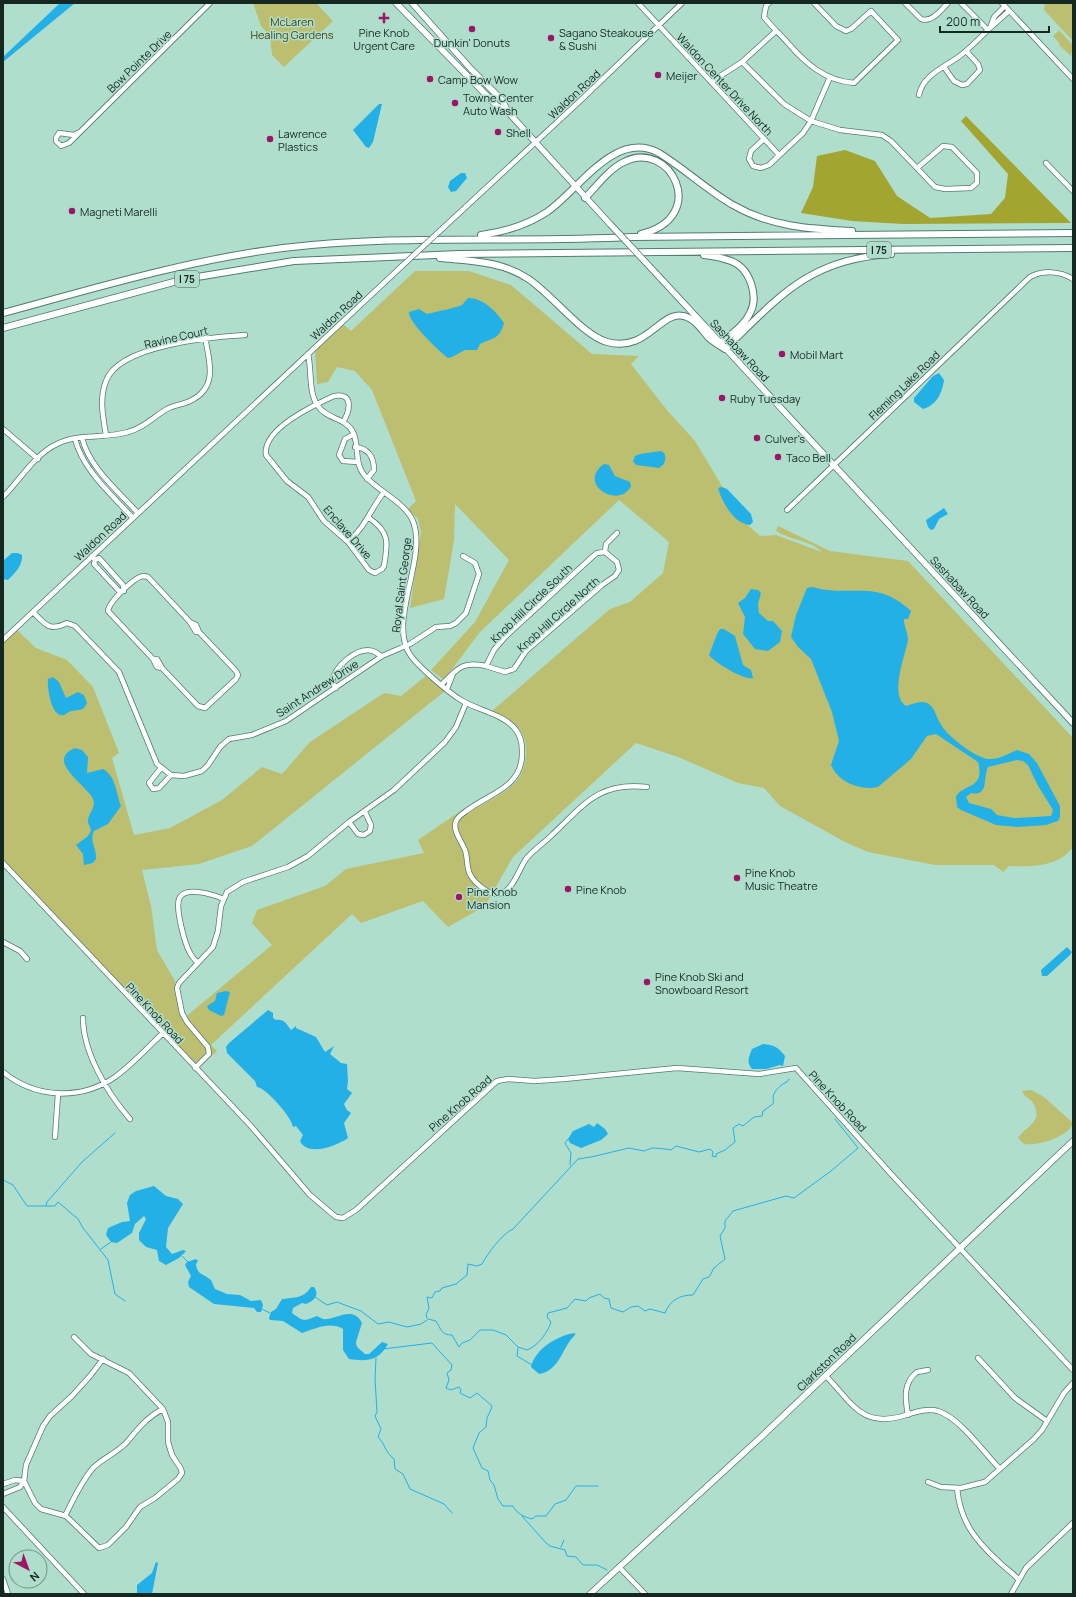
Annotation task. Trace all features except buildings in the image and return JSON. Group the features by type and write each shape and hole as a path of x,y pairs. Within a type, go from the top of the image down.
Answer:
{"highway":[{"path":"441,239 477,236 510,230 548,211 613,154 625,149 643,147 654,150 663,155 724,199 760,218 802,228 875,234"},
{"path":"586,198 617,166 628,160 646,158 662,165 673,177 678,188 678,201 674,213 668,222 658,229 632,237"},
{"name":"I 75","path":"3,313 180,266 240,254 342,242 441,239 583,239 875,234 969,235 1073,233"},
{"name":"I 75","path":"3,328 154,287 213,273 294,260 459,254 1073,248"},
{"path":"426,256 492,264 521,274 545,292 589,332 606,342 622,344 636,342 648,335 667,318 680,315 692,319 710,338 725,349 780,295 819,270 855,258 930,250"},
{"path":"685,252 732,261 742,268 752,284 753,295 750,313 742,325 720,343"}],"main road":[{"name":"Sashabaw Road","path":"396,3 497,106 508,112"},
{"name":"Sashabaw Road","path":"415,4 449,44 502,100 508,112 586,198 1073,723"},
{"path":"441,50 447,49 449,44"},
{"path":"484,93 490,87"},
{"name":"Clarkston Road","path":"590,1594 826,1376 1073,1141"}],"street":[{"name":"Bow Pointe Drive","path":"80,132 74,135 59,133 56,141 61,146 65,146 80,132 210,3"},
{"name":"Waldon Center Drive North","path":"638,3 779,155"},
{"name":"Waldon Road","path":"3,640 581,100 682,3"},
{"path":"769,3 764,12 764,17 776,31 805,62 819,72 841,82 854,83 898,40 871,11 851,29 846,31 836,26 814,3"},
{"path":"905,3 921,19 924,20 931,19 948,3"},
{"path":"961,3 989,29"},
{"path":"989,29 994,18 1003,5 1073,79"},
{"path":"919,95 921,87 925,81 966,51 1009,11"},
{"path":"712,82 742,62 776,31"},
{"path":"944,67 954,81 962,85 967,84 980,70 978,64 966,51"},
{"path":"742,62 784,104 811,121 840,130 882,135 918,168 934,187 945,189 971,188 976,183 977,173 952,147 943,146 918,168"},
{"path":"764,139 751,151 749,159 753,166 761,168 768,165 803,133 811,121 830,77"},
{"path":"1046,163 1073,191"},
{"name":"Fleming Lake Road","path":"787,510 1010,296 1034,275 1054,272 1073,279"},
{"name":"Ravine Court","path":"106,435 102,400 106,381 113,368 122,362 150,350 204,338 245,335"},
{"path":"3,497 38,459 55,444 75,439 127,433 140,429 168,409 187,403 200,394 207,386 211,365 204,338"},
{"path":"308,354 316,404 325,413 350,426 354,434 345,439 339,455 343,461 358,462"},
{"path":"316,404 334,396 339,395 345,398 350,403 350,409 344,422"},
{"name":"Enclave Drive","path":"316,404 287,422 270,439 265,450 266,456 287,481 308,497 324,521 348,542 368,570 376,573 382,569 386,550 386,534 369,518"},
{"path":"3,429 38,459"},
{"name":"Royal Saint George","path":"354,434 358,462 368,479 411,517 416,530 415,552 403,622 405,646 411,656 447,689 466,703 509,724 519,733 522,741 522,761 517,774 512,781 507,787 468,809 457,819 455,823 455,828 466,852 470,875 474,882 492,894 498,895 507,890 527,858 591,799 615,787 634,785 647,787"},
{"path":"82,438 85,450 108,480 138,513"},
{"path":"75,439 78,453 85,465 133,518"},
{"path":"356,447 362,448 370,453 374,470 368,479"},
{"path":"103,485 108,480"},
{"path":"348,542 361,530 369,518 374,505 384,492"},
{"path":"605,552 606,544 617,533"},
{"name":"Knob Hill Circle North","path":"486,666 505,672 514,669 530,648 602,585 615,576 619,566 610,554 605,552"},
{"name":"Knob Hill Circle South","path":"486,666 494,650 505,637 591,558 597,553 605,552"},
{"path":"92,556 95,560 94,564 119,591 124,591"},
{"name":"Saint Andrew Drive","path":"171,774 184,776 202,771 224,742 238,737 252,735 286,721 381,656 405,646 436,627 450,626 466,613 479,574 475,563 463,556"},
{"path":"95,560 99,558 123,585 124,591"},
{"path":"140,576 148,578 190,622 196,625 199,632 236,671 238,675 236,680 205,708 198,706 162,668 157,667 153,659 108,611 111,603 124,591 140,576"},
{"path":"33,612 49,626 58,628 67,623 75,626 119,672 153,756 161,768 171,774 159,788 153,789 149,783 150,780 161,768"},
{"path":"336,688 332,682 332,676 347,659 369,651 373,651 381,656"},
{"path":"442,684 460,667 467,664 486,666"},
{"path":"447,689 453,674"},
{"path":"195,1068 209,1054 208,1047 187,1022 182,1013 177,988 179,983 210,952 216,940 219,914 224,899 234,886 288,867 308,856 348,822 394,790 438,750 456,727 466,703"},
{"path":"348,822 358,834 364,835 370,831 371,825 364,812"},
{"name":"Pine Knob Road","path":"3,863 162,1034 250,1125 322,1207 336,1217 343,1218 356,1210 497,1081 508,1079 535,1081 677,1068 759,1074 796,1068 959,1248 1073,1370"},
{"path":"198,963 190,954 186,943 178,904 179,897 183,894 202,892 224,899"},
{"path":"3,942 20,951 28,959"},
{"path":"83,1018 88,1045 105,1084 119,1106 130,1119"},
{"path":"3,1072 27,1087 58,1094 79,1093 105,1084 129,1065 162,1034"},
{"path":"55,1137 58,1094"},
{"path":"24,1481 32,1499 41,1509 65,1516 95,1546 104,1548 126,1527 140,1507 155,1498 178,1479 182,1473 172,1455 168,1442 168,1422 162,1409 129,1373 91,1354 74,1337"},
{"path":"978,1358 1015,1398 1047,1421"},
{"path":"3,1494 20,1487 24,1481 26,1465 43,1426 50,1416 72,1396 90,1376 103,1359"},
{"path":"908,1415 905,1393 908,1382 917,1372 928,1370"},
{"path":"826,1376 854,1406 868,1417 882,1420 927,1410 945,1414 961,1426 1000,1469"},
{"path":"928,1482 942,1488 957,1488 978,1484 1000,1469 1034,1439 1064,1393 1073,1383"},
{"path":"65,1516 86,1477 93,1468 126,1443 153,1414 162,1409"},
{"path":"3,1484 15,1480 24,1481"},
{"path":"957,1488 958,1504 967,1526 998,1561 1018,1579"},
{"path":"3,1507 84,1594"},
{"path":"1010,1594 1018,1579 1031,1563 1073,1523"},
{"path":"619,1567 645,1594"},
{"path":"3,1579 8,1594"}],"green space":[{"name":"McLaren Healing Gardens","path":"253,3 316,3 333,21 284,67 272,55 270,36 261,26"},
{"path":"1045,3 1073,3 1073,41 1044,10"},
{"path":"1059,30 1073,45 1071,56 1059,45 1060,44 1053,36"},
{"path":"415,271 469,271 511,285 592,354 639,356 631,364 666,409 695,441 743,521 760,536 776,535 822,552 813,545 788,537 776,531 778,526 830,551 908,561 1073,738 1073,847 1067,854 1052,862 1035,866 1009,866 1003,872 994,865 935,865 868,852 845,842 780,806 764,788 738,783 678,757 636,743 513,857 485,906 448,927 423,901 361,923 352,914 211,1045 217,1051 198,1069 3,860 3,643 17,630 36,648 67,660 93,687 119,753 112,758 134,835 170,828 222,800 262,767 282,774 310,742 384,693 401,696 427,675 445,691 252,846 199,864 142,870 151,906 157,950 175,981 177,1001 183,1019 272,945 252,923 257,910 325,886 346,869 424,853 418,840 465,808 469,813 503,793 513,785 522,772 525,763 526,746 522,732 518,727 507,718 492,711 610,609 630,602 663,573 669,542 619,500 480,632 444,680 431,670 475,622 509,560 455,504 454,540 444,599 410,608 421,532 418,519 408,509 416,501 372,390 355,371 337,367 328,382 317,384 315,350 343,324 351,331"},
{"path":"1031,1090 1044,1097 1073,1123 1070,1128 1052,1140 1037,1144 1024,1144 1018,1138 1033,1123 1036,1115 1036,1109 1033,1103 1024,1095 1022,1091"}],"shaded area":[{"path":"966,116 1071,223 903,224 852,221 801,213 813,187 817,156 845,150 875,161 897,196 930,218 991,214 1005,198 1008,174 961,121"}],"water":[{"path":"60,3 75,3 3,62 3,57"},
{"path":"379,104 382,104 373,142 369,148 366,147 353,130"},
{"path":"461,173 465,173 467,178 456,191 451,192 448,187 450,181"},
{"path":"468,298 479,300 489,306 504,323 498,335 480,344 477,350 465,350 448,358 431,343 413,322 409,312 419,309 427,314 445,310 462,305"},
{"path":"939,373 944,380 940,394 932,405 923,409 914,402 914,398 933,376"},
{"path":"661,451 665,455 665,459 663,465 659,468 636,465 633,461 635,456 640,454"},
{"path":"604,464 609,465 615,476 630,482 631,486 625,493 618,496 610,495 602,492 597,486 595,479 597,472"},
{"path":"722,487 727,489 751,514 753,522 750,525 744,524 734,517 722,500 718,488"},
{"path":"944,508 948,514 939,519 934,529 931,530 928,527 926,520"},
{"path":"12,553 22,555 20,565 16,572 8,580 3,579 4,560"},
{"path":"812,587 826,590 875,592 886,595 898,601 911,611 908,619 904,619 908,640 898,685 901,701 906,706 922,702 929,704 943,728 954,739 968,750 982,757 996,759 1017,750 1029,754 1037,763 1060,806 1060,817 1058,821 1046,825 1018,827 996,825 961,810 957,807 956,797 963,790 976,782 980,771 978,762 936,734 927,736 911,759 878,787 864,788 850,784 839,776 831,765 839,741 832,712 811,659 798,647 791,637 796,615 807,588","holes":["1017,760 1023,761 1028,765 1037,784 1053,810 1051,816 1014,818 997,815 991,809 969,803 966,797 971,793 981,792 983,789 988,767"]},
{"path":"751,589 758,590 761,593 758,604 759,613 768,621 773,621 782,631 780,642 768,651 755,649 743,634 745,617 738,603 745,598"},
{"path":"720,629 724,629 735,636 743,665 751,670 753,678 743,677 717,662 709,655"},
{"path":"53,677 59,682 66,698 78,692 84,695 87,703 84,708 81,710 71,711 64,715 61,715 55,710 50,700 48,688 48,679"},
{"path":"75,748 82,750 88,757 87,773 103,769 111,776 121,806 108,824 94,831 92,838 96,859 93,863 84,865 83,854 76,845 88,836 91,831 88,819 94,802 90,794 70,774 66,766 64,760 67,753"},
{"path":"1067,947 1072,952 1070,955 1047,976 1042,976 1041,970"},
{"path":"226,991 230,992 224,1015 221,1016 209,1010 207,1006 215,1001 217,993"},
{"path":"268,1010 273,1013 273,1018 283,1021 291,1030 296,1026 296,1028 316,1037 325,1052 334,1046 330,1054 341,1063 347,1064 347,1089 352,1093 344,1104 347,1110 351,1113 344,1123 348,1138 343,1141 330,1147 315,1149 304,1146 300,1141 303,1135 296,1126 293,1127 292,1122 284,1110 272,1097 257,1087 255,1081 227,1053 226,1047 229,1043"},
{"path":"763,1044 776,1047 785,1056 783,1066 780,1065 766,1069 752,1069 749,1062 749,1057 752,1049"},
{"path":"597,1123 605,1129 608,1134 601,1140 581,1148 570,1143 568,1139 573,1131 589,1124 594,1127"},
{"path":"154,1186 166,1196 178,1199 183,1204 168,1228 166,1247 172,1254 183,1250 186,1251 179,1258 166,1265 159,1261 157,1250 146,1247 139,1240 139,1233 146,1219 144,1216 135,1224 132,1233 117,1243 111,1242 106,1235 108,1228 122,1222 130,1221 127,1203 130,1195 136,1191"},
{"path":"196,1259 198,1261 196,1264 198,1270 201,1274 211,1280 215,1289 227,1294 240,1295 251,1301 261,1300 263,1305 261,1312 257,1312 254,1308 214,1304 189,1287 188,1282 191,1276 185,1265 187,1262"},
{"path":"311,1287 314,1287 316,1290 314,1299 309,1303 302,1303 293,1308 292,1313 304,1320 317,1316 327,1319 349,1314 354,1315 358,1317 362,1323 356,1342 357,1347 365,1354 369,1354 382,1342 388,1344 381,1354 368,1360 349,1359 343,1350 343,1329 328,1326 302,1333 283,1321 270,1320 269,1318 271,1312 276,1309 282,1299 302,1296"},
{"path":"575,1333 552,1368 539,1374 531,1367 537,1354 548,1344 568,1334"},
{"path":"156,1562 158,1563 152,1594 137,1594 137,1585 152,1573"}],"waterway":[{"path":"427,1318 426,1315 429,1308 427,1297 432,1298 435,1292 440,1291 442,1288 456,1284 467,1275 468,1264 477,1266 482,1264 500,1239 513,1229 578,1159 629,1148 644,1151 652,1148 671,1150 676,1146 699,1152 710,1149 713,1152 712,1156 716,1157 716,1154 725,1150 735,1142 733,1128 739,1124 743,1126 754,1117 762,1116 763,1111 773,1104 774,1094 789,1079"},
{"path":"428,1319 436,1321 443,1333 452,1335 459,1347 462,1343 470,1340 480,1330 493,1330 506,1335 518,1347 527,1350 539,1342 548,1330 551,1322 547,1317 548,1313 567,1308 575,1299 586,1301 589,1298 600,1294 604,1298 609,1299 611,1308 623,1312 631,1307 638,1306 645,1311 650,1309 665,1313 667,1308 676,1299 693,1295 703,1279 709,1277 714,1268 725,1259 720,1236 725,1228 725,1221 733,1211 786,1196 794,1198 831,1171 858,1148 835,1119"},
{"path":"46,1205 82,1162 115,1133"},
{"path":"568,1139 565,1143 571,1153 570,1165"},
{"path":"3,1180 13,1185 27,1206 55,1206 58,1202 78,1219 83,1228 108,1260 115,1294 125,1301"},
{"path":"101,1249 111,1242"},
{"path":"182,1256 188,1262"},
{"path":"315,1297 327,1305 337,1302 361,1311 378,1324 389,1322 407,1327 421,1324 427,1320"},
{"path":"262,1309 270,1313"},
{"path":"383,1349 432,1343 452,1365 451,1370 447,1373 449,1380 446,1388 451,1390 459,1387 461,1390 460,1393 470,1398 477,1393 491,1405 492,1407 487,1418 486,1427 479,1433 473,1448 482,1468 488,1471 498,1499 503,1506 513,1506 516,1511 532,1519 536,1516 546,1516 555,1504 566,1500 576,1486 598,1486"},
{"path":"518,1348 517,1356 532,1365"},
{"path":"376,1358 375,1379 377,1412 375,1416 381,1429 378,1437 388,1453 394,1459 395,1469 403,1474 410,1489 444,1504 452,1513"},
{"path":"522,1516 550,1546 565,1550 567,1556 576,1557 583,1565 597,1565 607,1570"},
{"path":"561,1547 564,1540"}],"place":[{"name":"Pine Knob Urgent Care","path":"384,18"},
{"name":"Dunkin' Donuts","path":"472,29"},
{"name":"Sagano Steakouse & Sushi","path":"551,38"},
{"name":"Meijer","path":"658,75"},
{"name":"Camp Bow Wow","path":"430,79"},
{"name":"Towne Center Auto Wash","path":"455,103"},
{"name":"Shell","path":"498,132"},
{"name":"Lawrence Plastics","path":"270,139"},
{"name":"Magneti Marelli","path":"72,211"},
{"name":"Mobil Mart","path":"782,354"},
{"name":"Ruby Tuesday","path":"722,398"},
{"name":"Culver's","path":"757,438"},
{"name":"Taco Bell","path":"778,457"},
{"name":"Pine Knob Music Theatre","path":"737,878"},
{"name":"Pine Knob","path":"568,889"},
{"name":"Pine Knob Mansion","path":"459,897"},
{"name":"Pine Knob Ski and Snowboard Resort","path":"647,982"}]}
